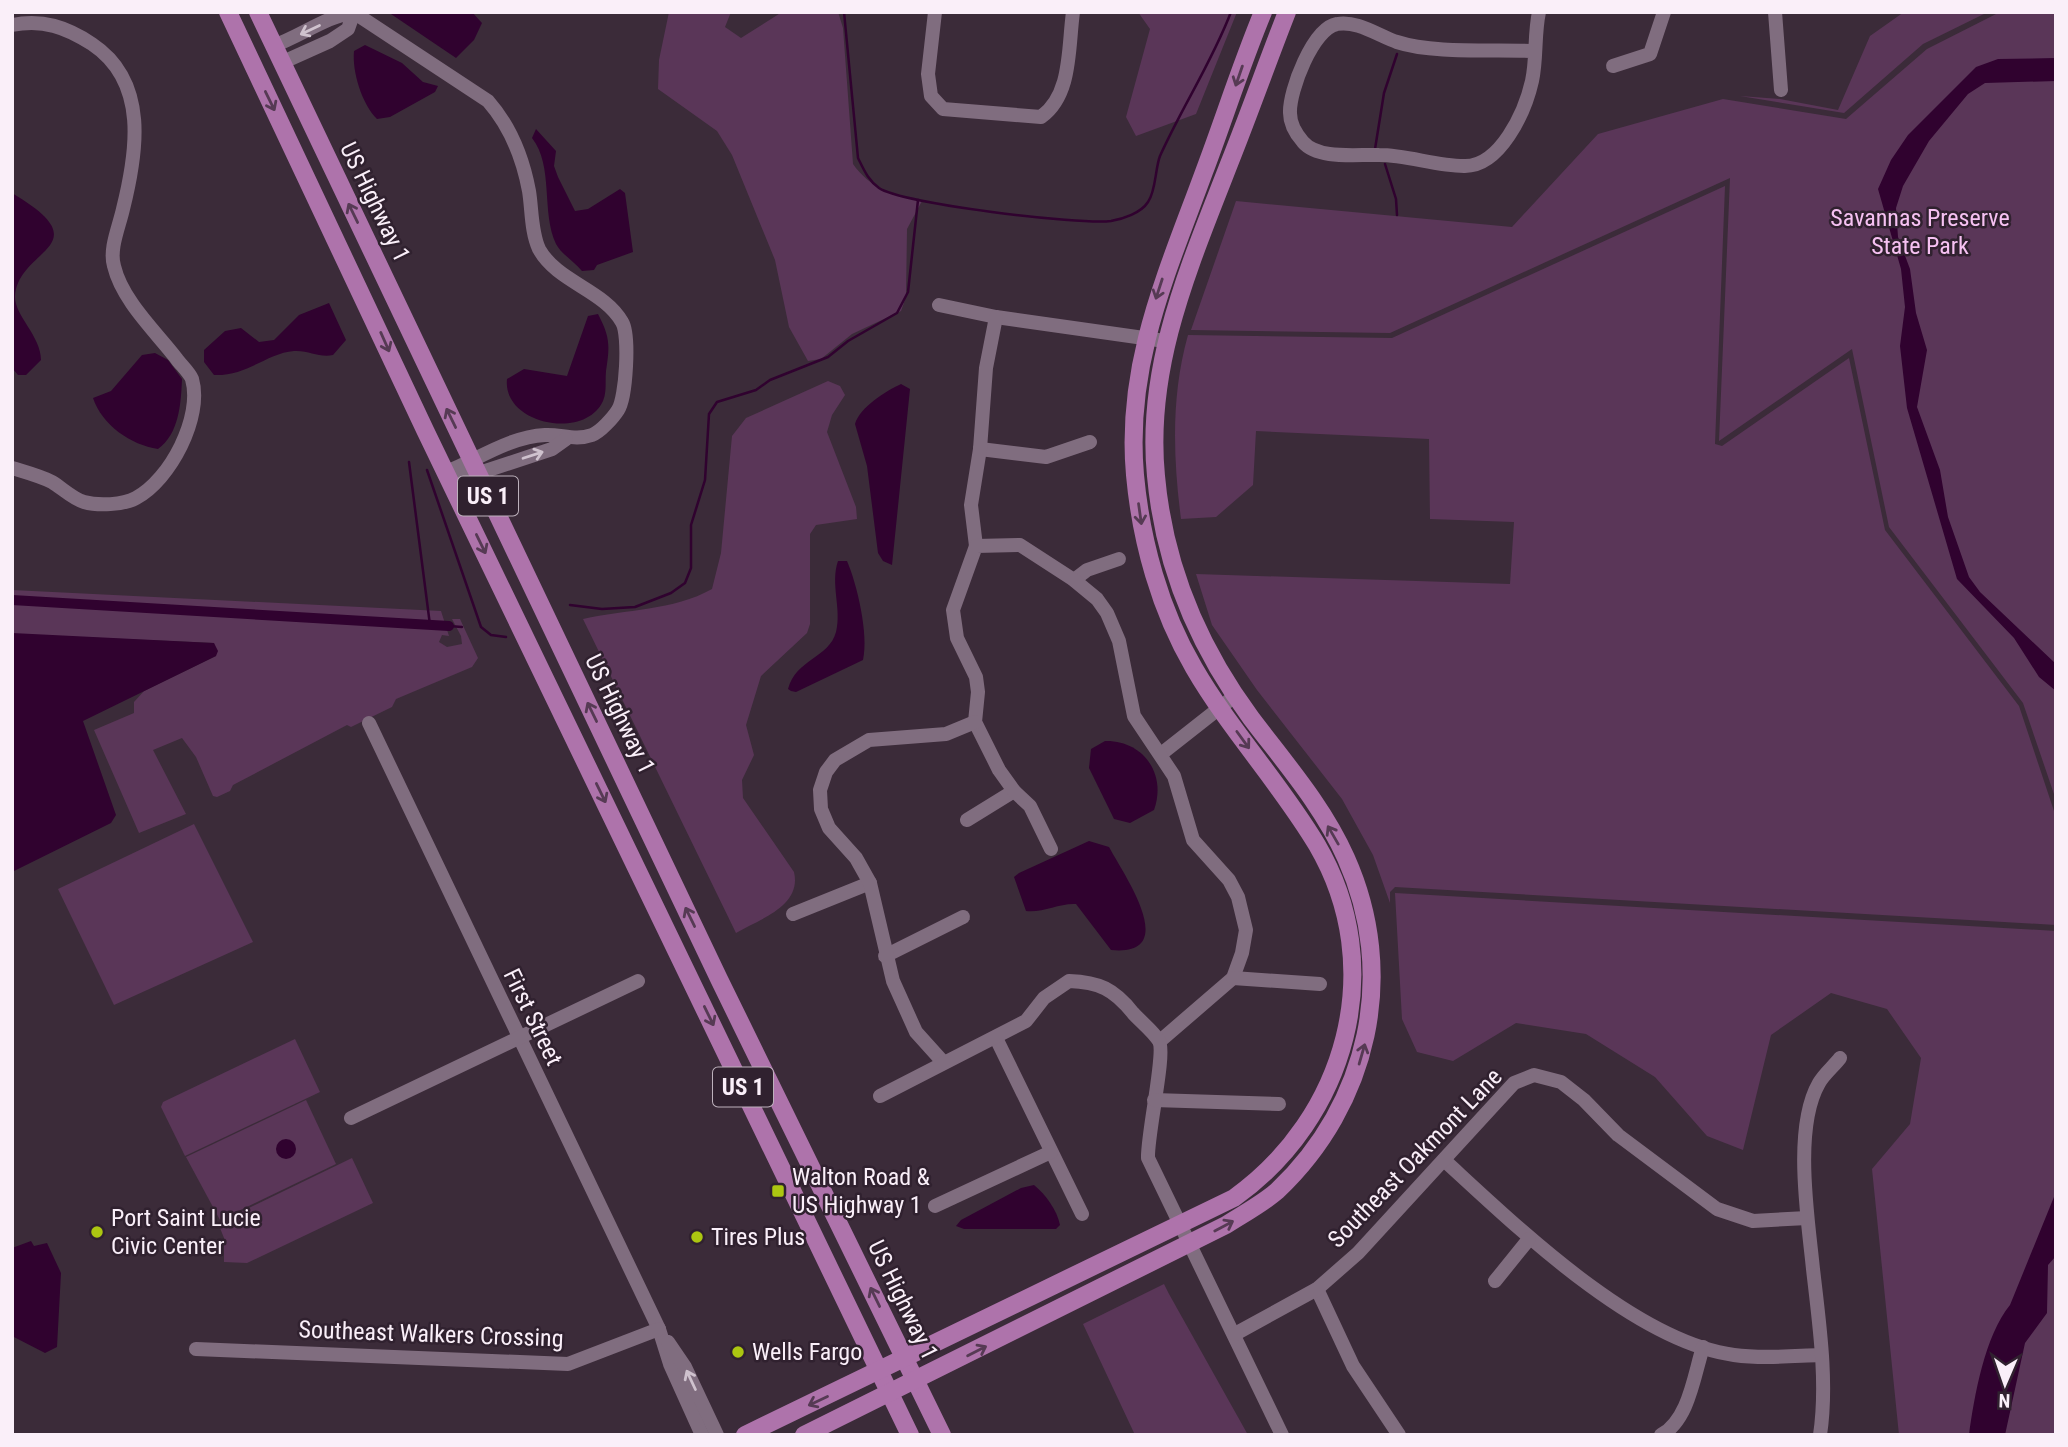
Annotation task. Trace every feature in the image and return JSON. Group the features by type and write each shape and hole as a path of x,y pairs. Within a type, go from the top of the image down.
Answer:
{"main road":[{"name":"US Highway 1","path":"228,12 910,1435"},
{"name":"US Highway 1","path":"258,12 719,979 942,1435"},
{"path":"745,1435 880,1372 1234,1198 1261,1180 1310,1123 1343,1051 1354,990 1348,926 1339,895 1318,847 1220,708 1193,667 1178,635 1150,560 1142,527 1133,437 1145,337 1161,284 1263,12"},
{"path":"804,1435 916,1382 1226,1225 1273,1194 1325,1136 1351,1087 1361,1059 1373,990 1368,925 1345,855 1314,801 1236,695 1197,629 1170,559 1163,527 1153,442 1155,406 1165,341 1202,231 1287,12"},
{"path":"241,40 263,56 281,63"},
{"path":"679,954 695,959 719,979"}],"street":[{"path":"281,63 330,41 348,29 354,12"},
{"path":"273,46 323,24 334,15 354,12 488,101 502,117 515,143 529,189 539,248 551,262 601,300 622,320 626,330 626,361 620,409 594,435 566,439 552,449 474,467 449,477"},
{"path":"935,12 928,74 931,96 943,109 1041,117 1052,109 1062,93 1073,12"},
{"path":"1535,51 1409,46 1351,24 1336,24 1322,31 1312,45 1292,97 1290,118 1295,132 1305,145 1319,151 1401,155 1465,167 1486,161 1499,150 1527,99 1535,51 1539,12"},
{"path":"1613,66 1650,54 1664,12"},
{"path":"1775,12 1781,90"},
{"path":"12,25 41,23 68,28 100,49 121,76 134,110 136,150 114,243 113,264 124,293 192,379 192,421 180,448 159,477 136,498 120,503 82,502 51,482 12,468"},
{"path":"939,304 996,317 1165,341"},
{"path":"996,317 986,368 980,449 971,505 976,546 953,610 957,638 976,677 978,692 975,722 1014,791 1030,806 1051,849"},
{"path":"980,449 1046,457 1090,442"},
{"path":"976,546 1020,545 1097,598 1112,622 1119,642 1134,716 1174,776 1193,839 1229,880 1244,912 1246,930 1242,953 1233,978 1160,1041"},
{"path":"1074,580 1087,570 1119,559"},
{"path":"1161,754 1236,695"},
{"path":"943,1062 916,1032 885,956 870,883 856,858 829,828 821,809 820,790 825,772 835,760 869,740 946,734 975,722"},
{"name":"First Street","path":"369,723 659,1329 685,1367 718,1435"},
{"path":"967,820 1014,791"},
{"path":"793,915 870,883"},
{"path":"885,956 963,917"},
{"path":"1233,978 1320,984"},
{"path":"351,1118 638,981"},
{"path":"880,1096 1026,1021 1050,993 1069,981 1107,986 1160,1041 1161,1058 1147,1140 1148,1158 1190,1242 1205,1281 1235,1334 1282,1435"},
{"path":"996,1038 1082,1214"},
{"path":"1820,1435 1820,1355 1807,1219 1805,1142 1811,1107 1819,1083 1840,1058"},
{"name":"Southeast Oakmont Lane","path":"1235,1334 1317,1289 1358,1254 1514,1083 1534,1075 1561,1082 1584,1100 1618,1135 1717,1209 1752,1220 1807,1219"},
{"path":"1154,1100 1279,1104"},
{"path":"935,1206 1051,1152"},
{"path":"1444,1160 1530,1239 1614,1301 1648,1321 1703,1347 1734,1355 1820,1355"},
{"path":"1495,1281 1530,1239"},
{"path":"1317,1289 1353,1366 1399,1435"},
{"name":"First Street","path":"659,1329 670,1364 702,1435"},
{"name":"Southeast Walkers Crossing","path":"196,1349 568,1364 659,1329"},
{"path":"1661,1435 1669,1430 1685,1406 1703,1347"}],"green space":[{"path":"669,12 731,12 725,27 741,38 782,12 838,12 843,28 853,164 867,179 883,190 922,201 907,229 906,297 901,311 852,334 821,359 808,361 789,327 775,260 732,155 717,131 658,89 659,60"},
{"path":"1138,12 1237,12 1196,114 1136,136 1126,117 1150,29"},
{"path":"1904,12 1988,12 1923,44 1844,113 1740,96 1780,99 1838,110 1870,36"},
{"name":"Savannas Preserve State Park","path":"2000,12 2056,12 2056,800 2023,703 1889,527 1852,349 1719,441 1730,178 1390,333 1191,330 1236,201 1512,227 1598,134 1723,99 1846,119 1927,49"},
{"path":"1725,186 1715,444 1722,446 1849,358 1885,530 2019,706 2056,817 2056,925 1395,887 1390,892 1390,903 1373,855 1342,799 1257,690 1212,625 1196,574 1510,584 1514,522 1430,519 1429,439 1256,431 1253,485 1216,517 1181,519 1175,426 1182,358 1188,335 1392,338"},
{"path":"828,381 840,386 845,395 832,415 827,432 856,507 857,519 816,525 810,534 810,624 807,633 761,676 746,725 754,755 742,780 743,798 794,872 795,884 792,894 777,910 736,933 583,619 665,606 712,589 721,553 732,436 746,418"},
{"path":"12,590 441,611 449,636 442,635 439,642 447,647 462,644 452,619 460,619 478,658 472,667 396,699 392,707 351,727 347,725 233,785 230,791 217,797 213,796 196,757 182,738 153,750 186,814 139,833 94,730 134,713 134,702 144,691 216,656 214,643 12,634"},
{"path":"194,824 253,942 114,1005 58,889"},
{"path":"1395,893 2056,931 2056,1435 1899,1435 1872,1169 1910,1124 1921,1058 1887,1009 1831,993 1771,1035 1743,1150 1707,1136 1655,1077 1586,1034 1516,1023 1453,1061 1417,1052 1402,1019"},
{"path":"295,1039 320,1092 185,1156 161,1107 163,1102"},
{"path":"306,1100 336,1164 220,1220 186,1157"},
{"path":"352,1158 373,1203 247,1263 224,1262 224,1238 218,1223"},
{"path":"1164,1284 1248,1435 1135,1435 1083,1324"}],"shaded area":[{"path":"388,12 472,12 482,23 474,40 456,58"},
{"path":"365,45 402,63 423,82 438,86 435,92 390,117 377,119 359,87 355,68 354,51"},
{"path":"2056,58 2056,81 1985,83 1968,94 1929,141 1903,186 1896,208 1898,237 1910,269 1916,313 1927,350 1917,407 1940,470 1948,517 1969,577 1980,592 2056,664 2056,691 2039,677 2014,638 1957,579 1907,408 1900,346 1905,307 1901,269 1878,189 1891,160 1908,135 1976,67 1998,59"},
{"path":"536,129 556,151 554,166 575,211 588,209 620,189 625,193 633,252 597,265 594,270 582,271 559,248 549,218 543,162 532,138"},
{"path":"12,193 38,211 51,225 54,237 49,247 19,280 15,296 19,311 40,351 41,360 26,375 18,375 12,368"},
{"path":"329,303 346,340 333,355 294,351 237,372 214,375 204,362 204,350 225,331 241,328 259,342 274,340 299,315"},
{"path":"598,314 607,335 608,354 604,397 594,413 580,421 546,422 517,407 509,395 507,379 524,369 567,376 588,316"},
{"path":"155,353 168,360 182,379 180,408 175,427 158,449 128,438 110,425 93,398 111,391 142,355"},
{"path":"901,384 910,389 892,565 883,561 878,553 867,466 855,424 868,406"},
{"path":"838,561 847,561 855,583 863,624 863,660 796,692 791,691 788,689 798,671 827,648 836,632 838,614 835,579"},
{"path":"12,633 214,643 218,651 216,656 83,721 116,815 111,823 12,872"},
{"path":"1105,741 1131,746 1149,762 1154,772 1157,797 1154,810 1130,823 1114,819 1089,768 1091,749"},
{"path":"1089,841 1109,847 1135,894 1146,928 1143,941 1132,949 1111,950 1076,904 1026,911 1014,877"},
{"path":"282,1139 290,1139 296,1149 290,1159 282,1159 276,1153 276,1145"},
{"path":"1034,1185 1047,1198 1056,1214 1060,1225 1056,1229 964,1229 956,1226 961,1220 1021,1188"},
{"path":"2056,1192 2056,1256 2048,1265 2047,1313 2025,1343 2005,1435 1969,1435 1987,1349 2010,1305"},
{"path":"31,1241 34,1246 47,1243 61,1273 57,1347 45,1353 12,1336 12,1248"}],"waterway":[{"path":"844,12 858,158 875,185 895,194 955,207 1030,217 1093,221 1111,221 1126,217 1148,202 1153,192 1160,156 1231,12"},
{"path":"1375,149 1384,93 1397,54"},
{"path":"1385,164 1396,199 1397,215"},
{"path":"570,605 602,609 635,607 671,593 685,583 691,568 691,525 705,480 709,414 717,402 756,390 770,380 828,357 848,341 897,313 908,292 918,200"},
{"path":"409,462 430,625"},
{"path":"427,470 481,627 491,635 506,637"},
{"path":"12,600 449,626"},
{"path":"449,626 462,627"}],"place":[{"name":"Walton Road & US Highway 1","path":"778,1191"},
{"name":"Port Saint Lucie Civic Center","path":"97,1232"},
{"name":"Tires Plus","path":"697,1237"},
{"name":"Wells Fargo","path":"738,1352"}]}
